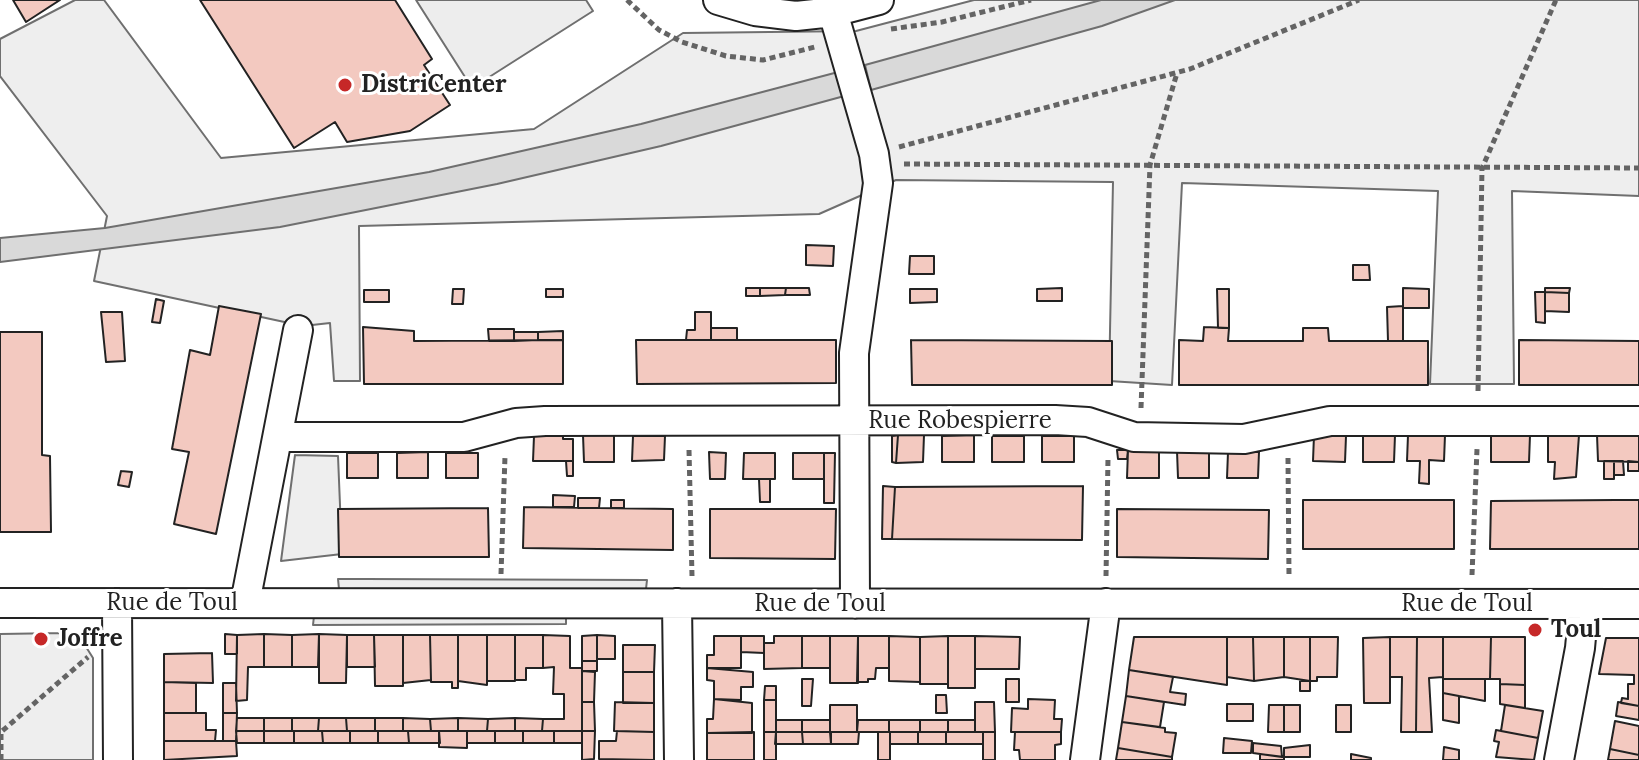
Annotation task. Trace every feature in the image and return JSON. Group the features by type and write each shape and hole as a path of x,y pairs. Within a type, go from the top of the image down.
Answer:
{"street":[{"path":"718,0 777,15 833,12 879,0"},
{"path":"833,12 875,159 876,209 854,353 855,604"},
{"path":"245,603 298,330"},
{"name":"Rue Robespierre","path":"279,437 464,437 545,421 1055,420 1088,422 1140,437 1244,439 1330,421 1639,421"},
{"name":"Rue de Toul","path":"0,603 1639,604"},
{"path":"117,603 118,760"},
{"path":"679,760 685,603"},
{"path":"1085,760 1106,603"},
{"path":"1559,760 1580,648 1584,604"}],"path":[{"path":"875,159 1177,73 1359,0"},
{"path":"1471,603 1482,168 1556,0"},
{"path":"1140,437 1150,165 1177,73"},
{"path":"875,159 1150,165 1639,168"},
{"path":"685,603 689,421"},
{"path":"500,603 506,427"},
{"path":"1106,603 1109,429"},
{"path":"1288,429 1289,603"},
{"path":"1,760 1,732 117,632"}],"shaded area":[{"path":"75,0 104,0 221,158 534,129 683,33 856,31 974,0 1639,0 1639,196 1512,191 1514,384 1430,384 1438,191 1182,183 1172,385 1109,381 1113,182 896,180 819,214 359,226 360,381 334,381 330,323 303,326 94,281 107,216 0,76 0,39"},
{"path":"416,0 586,0 593,11 472,88"},
{"path":"1101,0 1175,0 1102,26 871,90 865,65"},
{"path":"842,71 848,95 661,146 497,184 280,227 0,262 0,238 105,228 429,172 641,124"},
{"path":"295,455 338,456 342,554 281,561"},
{"path":"338,579 647,580 646,589 339,589"},
{"path":"314,616 566,617 566,624 313,625"},
{"path":"63,633 81,639 93,658 93,760 0,760 0,634"}],"building":[{"path":"13,0 60,0 26,22"},
{"name":"DistriCenter","path":"200,0 395,0 432,59 424,65 450,105 410,131 347,142 335,122 294,148"},
{"path":"806,245 834,246 833,266 806,265"},
{"path":"910,256 934,256 934,274 909,274"},
{"path":"1353,265 1369,265 1370,280 1353,280"},
{"path":"746,288 760,288 760,296 746,296"},
{"path":"760,288 786,288 785,295 760,296"},
{"path":"786,288 809,288 810,295 785,295"},
{"path":"1062,288 1062,301 1037,301 1037,289"},
{"path":"1403,288 1429,289 1429,308 1403,308"},
{"path":"1545,288 1570,288 1569,293 1545,292"},
{"path":"453,289 464,289 463,304 452,304"},
{"path":"546,289 563,289 563,297 546,297"},
{"path":"910,289 937,289 937,302 910,303"},
{"path":"1217,289 1229,289 1229,328 1218,328"},
{"path":"364,290 389,290 389,302 364,302"},
{"path":"1535,292 1545,292 1545,323 1536,322"},
{"path":"1545,292 1569,293 1569,312 1545,311"},
{"path":"156,299 164,301 160,323 152,322"},
{"path":"219,306 261,314 216,534 174,524 189,452 172,449 190,350 210,355"},
{"path":"1403,306 1403,341 1388,341 1387,307"},
{"path":"101,312 122,312 125,361 106,362"},
{"path":"695,312 711,312 711,340 686,340 687,330 695,330"},
{"path":"363,327 414,331 414,341 563,340 563,384 364,384"},
{"path":"1204,327 1229,328 1228,341 1303,341 1303,328 1328,328 1329,341 1428,341 1428,385 1179,385 1179,340 1203,341"},
{"path":"711,328 737,328 737,340 711,340"},
{"path":"488,329 514,329 514,341 489,341"},
{"path":"563,331 563,340 538,340 538,332"},
{"path":"0,332 42,332 42,455 50,456 51,532 0,532"},
{"path":"514,332 538,332 538,340 514,341"},
{"path":"636,340 836,340 836,383 637,384"},
{"path":"911,340 1112,341 1112,385 912,385"},
{"path":"1519,340 1639,341 1639,385 1519,385"},
{"path":"563,435 563,439 573,439 573,461 533,461 534,436"},
{"path":"583,435 614,435 614,462 584,462"},
{"path":"898,435 896,463 892,462 892,436"},
{"path":"898,435 924,435 923,462 896,463"},
{"path":"974,435 974,462 942,462 942,436"},
{"path":"1314,435 1346,436 1345,462 1313,461"},
{"path":"1363,435 1395,435 1394,462 1363,462"},
{"path":"1408,435 1445,435 1444,461 1429,460 1429,484 1419,483 1420,461 1407,461"},
{"path":"1491,435 1530,435 1529,462 1491,462"},
{"path":"1548,435 1579,435 1576,477 1554,479 1555,462 1548,462"},
{"path":"1597,435 1639,436 1639,462 1598,461"},
{"path":"633,436 665,436 664,460 632,461"},
{"path":"992,436 1024,436 1024,462 992,462"},
{"path":"1042,436 1074,436 1074,462 1042,462"},
{"path":"1117,450 1128,450 1127,459 1118,459"},
{"path":"1128,450 1159,451 1159,478 1127,478"},
{"path":"1177,451 1209,451 1209,478 1178,478"},
{"path":"428,452 428,478 397,478 397,453"},
{"path":"709,452 726,453 725,479 710,479"},
{"path":"1228,452 1259,452 1258,478 1227,478"},
{"path":"347,453 378,453 378,478 347,478"},
{"path":"446,453 478,453 478,478 446,478"},
{"path":"744,453 775,453 775,479 743,479"},
{"path":"793,453 824,453 824,479 793,479"},
{"path":"824,453 835,453 834,503 824,503"},
{"path":"566,461 573,461 573,476 567,476"},
{"path":"1604,461 1614,461 1614,479 1604,479"},
{"path":"1614,461 1623,461 1624,475 1614,475"},
{"path":"1628,461 1639,462 1639,471 1628,471"},
{"path":"121,471 132,472 129,487 118,485"},
{"path":"759,479 770,479 770,502 760,502"},
{"path":"883,486 895,487 892,539 882,539"},
{"path":"1083,486 1082,540 892,539 895,487"},
{"path":"553,495 575,496 574,507 553,507"},
{"path":"578,498 600,498 599,508 578,508"},
{"path":"611,500 624,500 624,508 611,508"},
{"path":"1303,500 1454,500 1454,549 1303,549"},
{"path":"1639,500 1639,549 1490,549 1491,501"},
{"path":"524,507 673,509 673,550 523,548"},
{"path":"488,508 489,557 339,557 338,509"},
{"path":"710,509 836,509 835,559 710,558"},
{"path":"1117,509 1269,510 1268,559 1117,557"},
{"path":"225,634 237,635 237,654 225,654"},
{"path":"264,634 292,635 292,667 264,667"},
{"path":"264,634 264,667 248,667 247,700 236,701 237,635"},
{"path":"319,634 347,635 346,683 319,683"},
{"path":"319,634 318,667 292,667 292,635"},
{"path":"347,635 374,635 375,667 347,667"},
{"path":"374,635 403,635 403,686 375,686"},
{"path":"403,635 430,635 431,680 403,683"},
{"path":"430,635 458,635 458,688 452,688 452,682 431,682"},
{"path":"458,635 487,635 487,685 458,681"},
{"path":"487,635 515,635 515,681 487,681"},
{"path":"515,635 543,635 543,668 526,668 526,680 515,680"},
{"path":"543,635 570,636 570,668 582,668 582,731 542,731 543,719 564,719 564,694 553,694 554,667 543,668"},
{"path":"597,635 615,636 615,659 597,659"},
{"path":"597,635 597,661 582,661 582,636"},
{"path":"714,636 741,636 741,668 707,668 707,655 714,655"},
{"path":"741,636 764,636 764,653 741,652"},
{"path":"774,636 802,636 802,668 764,669 764,643 774,643"},
{"path":"802,636 830,636 830,668 802,668"},
{"path":"830,636 858,636 858,683 830,683"},
{"path":"858,636 889,636 889,668 876,668 875,679 868,679 868,682 857,682"},
{"path":"889,636 920,637 920,682 889,681"},
{"path":"948,636 975,636 975,688 948,688"},
{"path":"948,636 948,684 920,684 920,637"},
{"path":"975,636 1020,637 1019,669 975,669"},
{"path":"1134,637 1227,637 1227,685 1129,670"},
{"path":"1227,637 1253,637 1254,681 1227,677"},
{"path":"1253,637 1284,637 1284,677 1254,681"},
{"path":"1284,637 1310,637 1310,681 1284,677"},
{"path":"1310,637 1338,637 1337,677 1317,677 1317,681 1310,681"},
{"path":"1390,637 1390,703 1364,703 1363,638"},
{"path":"1390,637 1417,637 1416,732 1401,732 1402,677 1390,677"},
{"path":"1417,637 1443,637 1443,677 1429,678 1432,732 1416,732"},
{"path":"1443,637 1491,637 1490,679 1443,679"},
{"path":"1491,637 1525,637 1525,685 1500,684 1500,679 1490,679"},
{"path":"1606,638 1639,638 1639,706 1621,703 1622,698 1628,699 1628,684 1634,684 1634,675 1599,674"},
{"path":"623,645 655,645 654,672 623,672"},
{"path":"212,653 213,683 164,682 164,654"},
{"path":"582,661 597,661 597,671 582,671"},
{"path":"707,668 753,672 753,687 741,687 741,700 714,699 714,681 707,680"},
{"path":"1129,670 1173,677 1170,692 1186,694 1185,705 1126,696"},
{"path":"582,671 595,672 594,702 582,702"},
{"path":"623,672 654,672 654,703 623,703"},
{"path":"802,679 813,679 811,706 802,706"},
{"path":"1006,679 1019,679 1019,702 1006,702"},
{"path":"1443,679 1485,679 1485,701 1443,693"},
{"path":"1300,681 1310,681 1310,691 1300,691"},
{"path":"164,682 196,683 196,713 164,713"},
{"path":"223,683 236,683 237,713 223,713"},
{"path":"1500,684 1525,685 1525,708 1500,704"},
{"path":"765,686 776,686 776,700 764,700"},
{"path":"1443,693 1459,696 1459,723 1443,720"},
{"path":"936,695 946,695 947,713 936,713"},
{"path":"1126,696 1164,702 1160,727 1122,722"},
{"path":"714,699 752,703 752,733 707,733 707,719 713,719"},
{"path":"1028,699 1055,700 1054,719 1062,719 1061,732 1011,732 1012,708 1028,709"},
{"path":"764,700 776,700 776,732 764,732"},
{"path":"582,702 594,702 595,731 582,731"},
{"path":"615,702 654,703 654,732 614,731"},
{"path":"975,702 994,702 995,732 975,732"},
{"path":"1618,702 1639,706 1639,720 1616,716"},
{"path":"1227,704 1253,704 1253,721 1227,721"},
{"path":"830,705 857,705 857,732 830,732"},
{"path":"1269,705 1284,705 1284,732 1268,732"},
{"path":"1284,705 1300,705 1300,732 1284,732"},
{"path":"1336,705 1351,705 1351,732 1336,732"},
{"path":"1505,705 1543,711 1538,738 1501,731"},
{"path":"164,713 206,713 206,730 216,730 215,741 164,741"},
{"path":"223,713 237,713 236,741 223,741"},
{"path":"237,718 264,718 264,731 236,731"},
{"path":"264,718 292,718 292,731 264,731"},
{"path":"292,718 319,718 318,731 292,731"},
{"path":"319,718 346,718 347,731 318,731"},
{"path":"346,718 375,718 375,731 347,731"},
{"path":"375,718 403,718 403,731 375,731"},
{"path":"403,718 430,719 431,731 403,731"},
{"path":"458,718 488,719 487,731 458,731"},
{"path":"458,718 458,731 431,731 430,719"},
{"path":"515,718 543,719 542,731 515,731"},
{"path":"515,718 515,731 487,731 488,719"},
{"path":"776,720 802,720 802,732 776,732"},
{"path":"802,720 830,720 830,732 802,732"},
{"path":"858,720 889,720 889,732 857,732"},
{"path":"889,720 920,720 920,732 889,732"},
{"path":"920,720 948,720 948,732 920,732"},
{"path":"948,720 975,720 975,732 948,732"},
{"path":"1615,721 1639,726 1639,755 1610,749"},
{"path":"1122,722 1165,728 1165,732 1176,733 1172,757 1118,748"},
{"path":"1496,730 1538,738 1534,760 1496,757 1499,742 1494,741"},
{"path":"236,731 264,731 264,743 237,743"},
{"path":"264,731 294,731 294,743 264,743"},
{"path":"294,731 322,731 323,743 294,743"},
{"path":"322,731 350,731 350,743 323,743"},
{"path":"350,731 378,731 378,743 350,743"},
{"path":"378,731 408,731 409,743 378,743"},
{"path":"408,731 439,731 440,743 409,743"},
{"path":"439,731 467,731 467,748 439,747"},
{"path":"467,731 495,731 495,743 467,743"},
{"path":"495,731 523,731 523,743 495,743"},
{"path":"523,731 554,731 554,743 523,743"},
{"path":"554,731 582,731 582,743 554,743"},
{"path":"582,731 595,731 594,759 582,760"},
{"path":"617,731 654,732 654,760 599,759 599,741 616,741"},
{"path":"754,732 754,760 707,760 707,733"},
{"path":"764,732 776,732 776,760 764,760"},
{"path":"776,732 802,732 803,744 775,744"},
{"path":"802,732 830,732 831,744 803,744"},
{"path":"831,732 859,732 858,744 831,744"},
{"path":"878,732 890,732 890,760 878,760"},
{"path":"890,732 918,732 918,744 890,744"},
{"path":"918,732 946,732 946,744 918,744"},
{"path":"946,732 983,732 983,744 946,744"},
{"path":"983,732 995,732 995,760 983,760"},
{"path":"1015,732 1061,732 1061,744 1055,745 1055,760 1020,760 1019,750 1014,750"},
{"path":"1224,738 1252,741 1251,753 1223,753"},
{"path":"164,741 236,741 237,756 164,760"},
{"path":"1253,743 1281,746 1282,757 1253,753"},
{"path":"1310,745 1310,757 1284,757 1284,748"},
{"path":"1444,747 1459,750 1459,760 1443,760"},
{"path":"1118,748 1172,757 1172,760 1116,760"},
{"path":"1610,749 1639,755 1639,760 1608,760"},
{"path":"1260,754 1284,757 1284,760 1260,760"},
{"path":"1351,754 1371,758 1371,760 1351,760"}],"place":[{"name":"DistriCenter","path":"345,85"},
{"name":"Toul","path":"1535,630"},
{"name":"Joffre","path":"41,639"}]}
